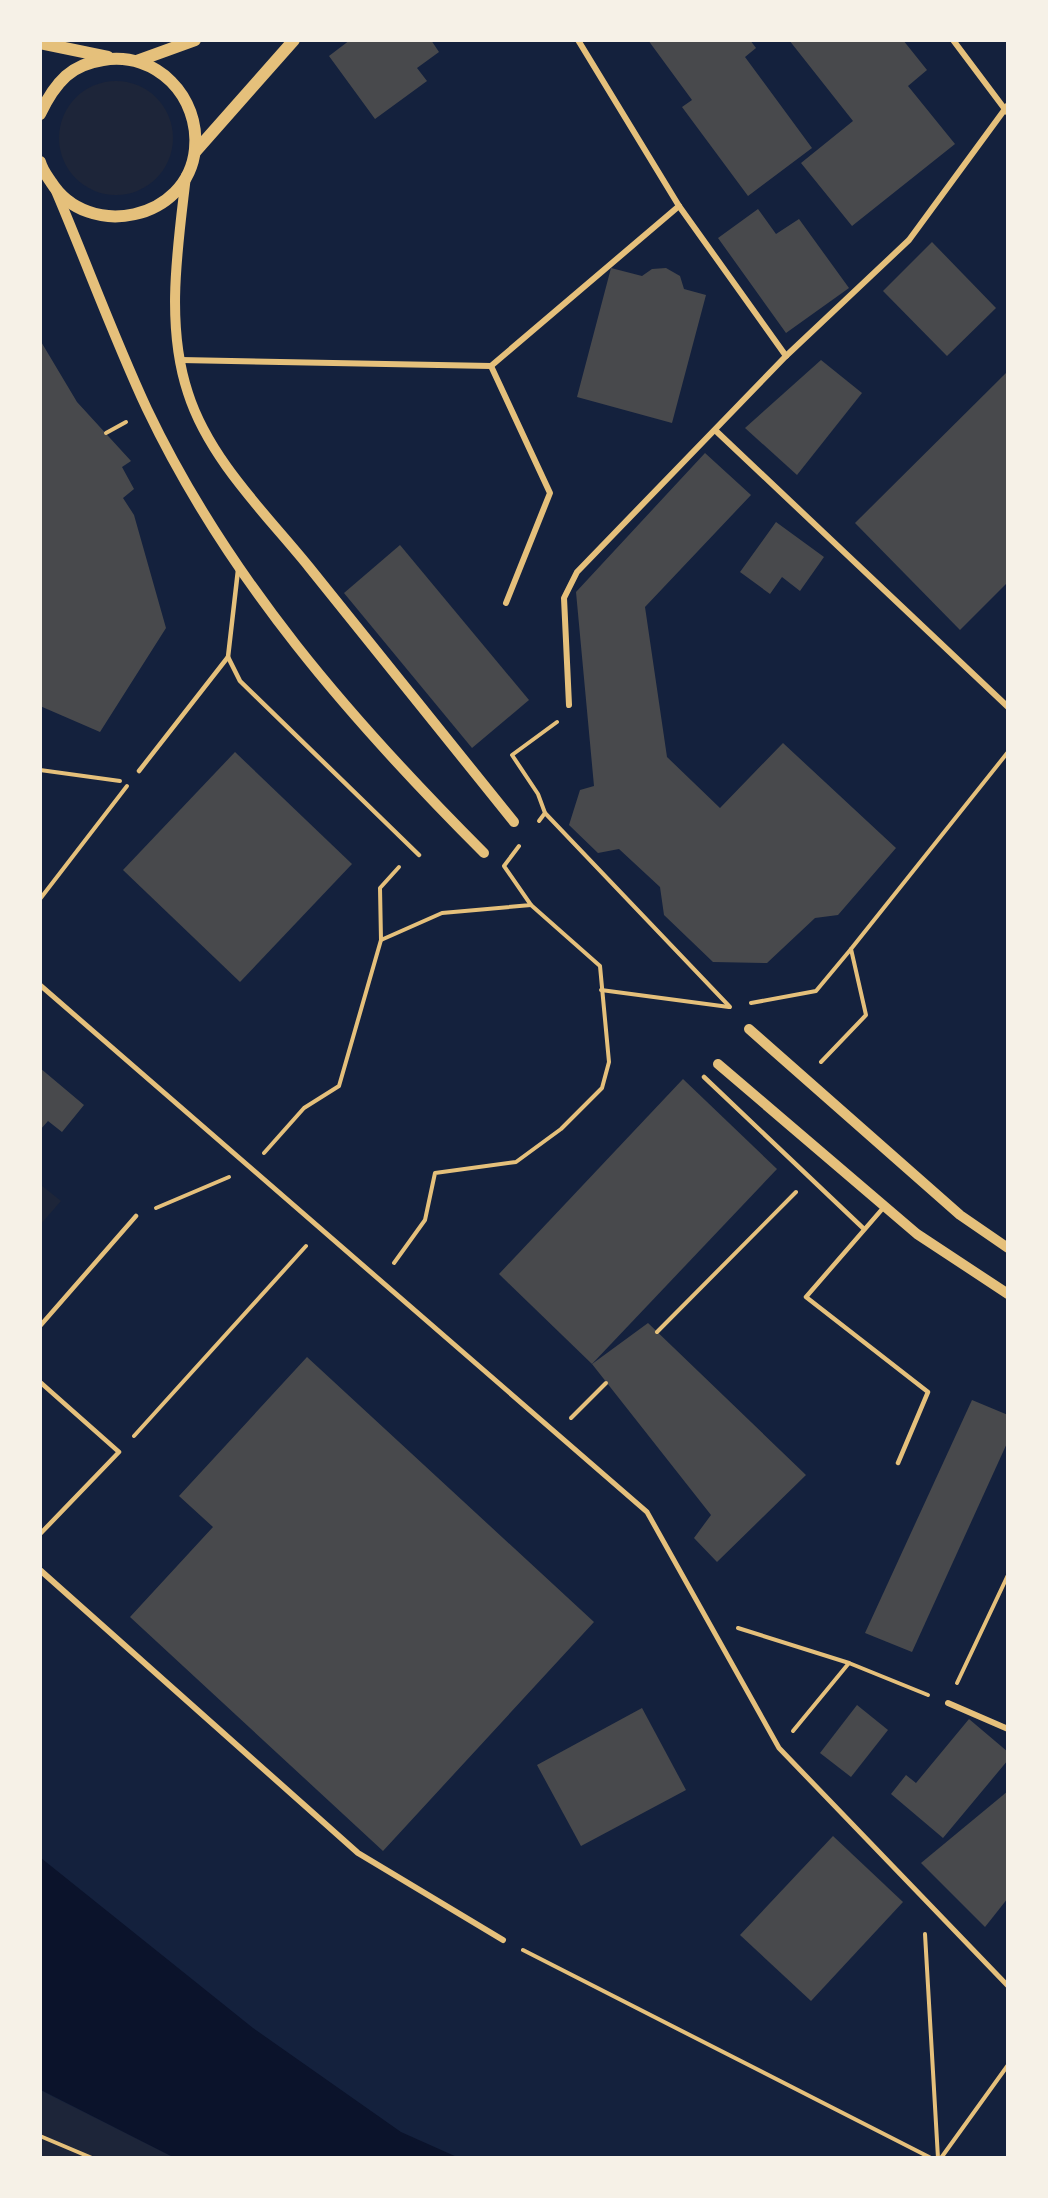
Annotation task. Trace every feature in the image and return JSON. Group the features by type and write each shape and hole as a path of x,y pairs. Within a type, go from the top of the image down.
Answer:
{"main road":[{"path":"137,61 195,40"},
{"path":"195,152 294,40"},
{"path":"40,43 137,61 158,70 177,86 189,105 195,128 195,152 186,176 171,196 149,211 125,218 99,216 84,210 56,191 41,165"},
{"path":"40,114 50,94 67,75 90,62 115,58"}],"street":[{"path":"578,40 679,206 786,356"},
{"path":"569,705 564,598 577,572 786,356 909,240 1007,109 953,40"},
{"path":"186,176 176,297 176,331 188,392 201,423 218,452 259,508 514,822"},
{"path":"56,191 147,409 198,502 239,566 310,666 355,720 484,853"},
{"path":"181,360 491,366 679,206"},
{"path":"491,366 550,493 506,603"},
{"path":"715,429 1008,707"},
{"path":"40,985 646,1512 779,1748 1008,1986"},
{"path":"750,1029 960,1215 1008,1248"},
{"path":"718,1064 885,1207 945,1254 1008,1294"},
{"path":"40,1570 358,1853 503,1940"},
{"path":"948,1702 1008,1729"}],"lane":[{"path":"239,566 228,657 233,670 249,693 419,855"},
{"path":"139,771 228,657"},
{"path":"704,1077 812,1177 864,1229"},
{"path":"885,1207 806,1298 928,1392 898,1463"},
{"path":"40,1326 136,1216"},
{"path":"40,1382 119,1452 40,1534"}],"path":[{"path":"561,720 512,755 538,794 545,813 730,1007"},
{"path":"601,990 730,1007 816,991 1008,752"},
{"path":"40,770 130,782 40,899"},
{"path":"532,830 545,813"},
{"path":"381,1281 425,1220 435,1173 516,1162 561,1129 602,1088 609,1062 600,966 531,905 504,866 525,839"},
{"path":"136,1216 250,1168 304,1108 339,1086 381,940 380,888 391,878"},
{"path":"381,940 442,913 531,905"},
{"path":"806,1077 866,1015 851,949"},
{"path":"657,1332 812,1177"},
{"path":"119,1452 320,1229"},
{"path":"555,1433 606,1383"},
{"path":"706,1617 849,1663 948,1702 1008,1575"},
{"path":"779,1748 849,1663"},
{"path":"922,1896 940,2157"},
{"path":"503,1940 931,2157"},
{"path":"940,2157 1008,2065"},
{"path":"40,2136 92,2157"}],"shaded area":[{"path":"116,81 138,86 156,98 168,116 173,138 168,160 156,178 138,190 116,195 94,190 76,178 64,160 59,138 64,116 76,98 94,86"},
{"path":"41,1185 61,1201 41,1224"},
{"path":"41,1858 253,2028 401,2132 457,2157 173,2157 41,2090"},
{"path":"40,2090 173,2157 41,2157"}],"building":[{"path":"350,40 431,40 439,52 417,68 427,81 375,119 329,56"},
{"path":"648,40 750,40 756,48 745,57 812,148 748,196 682,107 692,100"},
{"path":"789,40 903,40 927,70 908,86 955,144 852,226 801,163 853,121"},
{"path":"758,209 776,234 799,219 849,288 786,333 718,238"},
{"path":"932,242 996,308 947,356 883,291"},
{"path":"611,268 642,276 652,269 666,268 680,276 684,289 706,295 672,423 577,397"},
{"path":"40,340 77,402 131,461 122,467 134,489 123,498 134,515 166,628 100,732 40,706"},
{"path":"821,360 862,393 797,475 745,428"},
{"path":"1008,371 1008,582 960,630 855,523"},
{"path":"705,453 751,495 645,607 667,757 720,808 783,743 896,848 838,915 815,918 767,963 713,962 664,915 660,887 619,849 598,853 569,825 580,790 594,786 576,592"},
{"path":"776,522 824,557 800,591 782,577 770,594 740,572"},
{"path":"400,545 529,700 472,748 344,593"},
{"path":"235,752 352,864 240,982 123,870"},
{"path":"40,1068 84,1105 62,1132 48,1121 40,1130"},
{"path":"683,1079 777,1169 592,1364 499,1274"},
{"path":"648,1323 806,1475 717,1562 694,1538 711,1515 592,1364"},
{"path":"307,1357 594,1622 383,1851 130,1617 213,1527 179,1496"},
{"path":"972,1400 1008,1415 1008,1441 912,1652 865,1633"},
{"path":"857,1705 888,1730 851,1777 820,1753"},
{"path":"642,1708 686,1790 581,1846 537,1765"},
{"path":"969,1719 1008,1752 1008,1760 943,1838 891,1794 906,1775 916,1783"},
{"path":"1008,1791 1008,1898 985,1927 921,1863"},
{"path":"833,1836 903,1902 811,2001 740,1935"}]}
